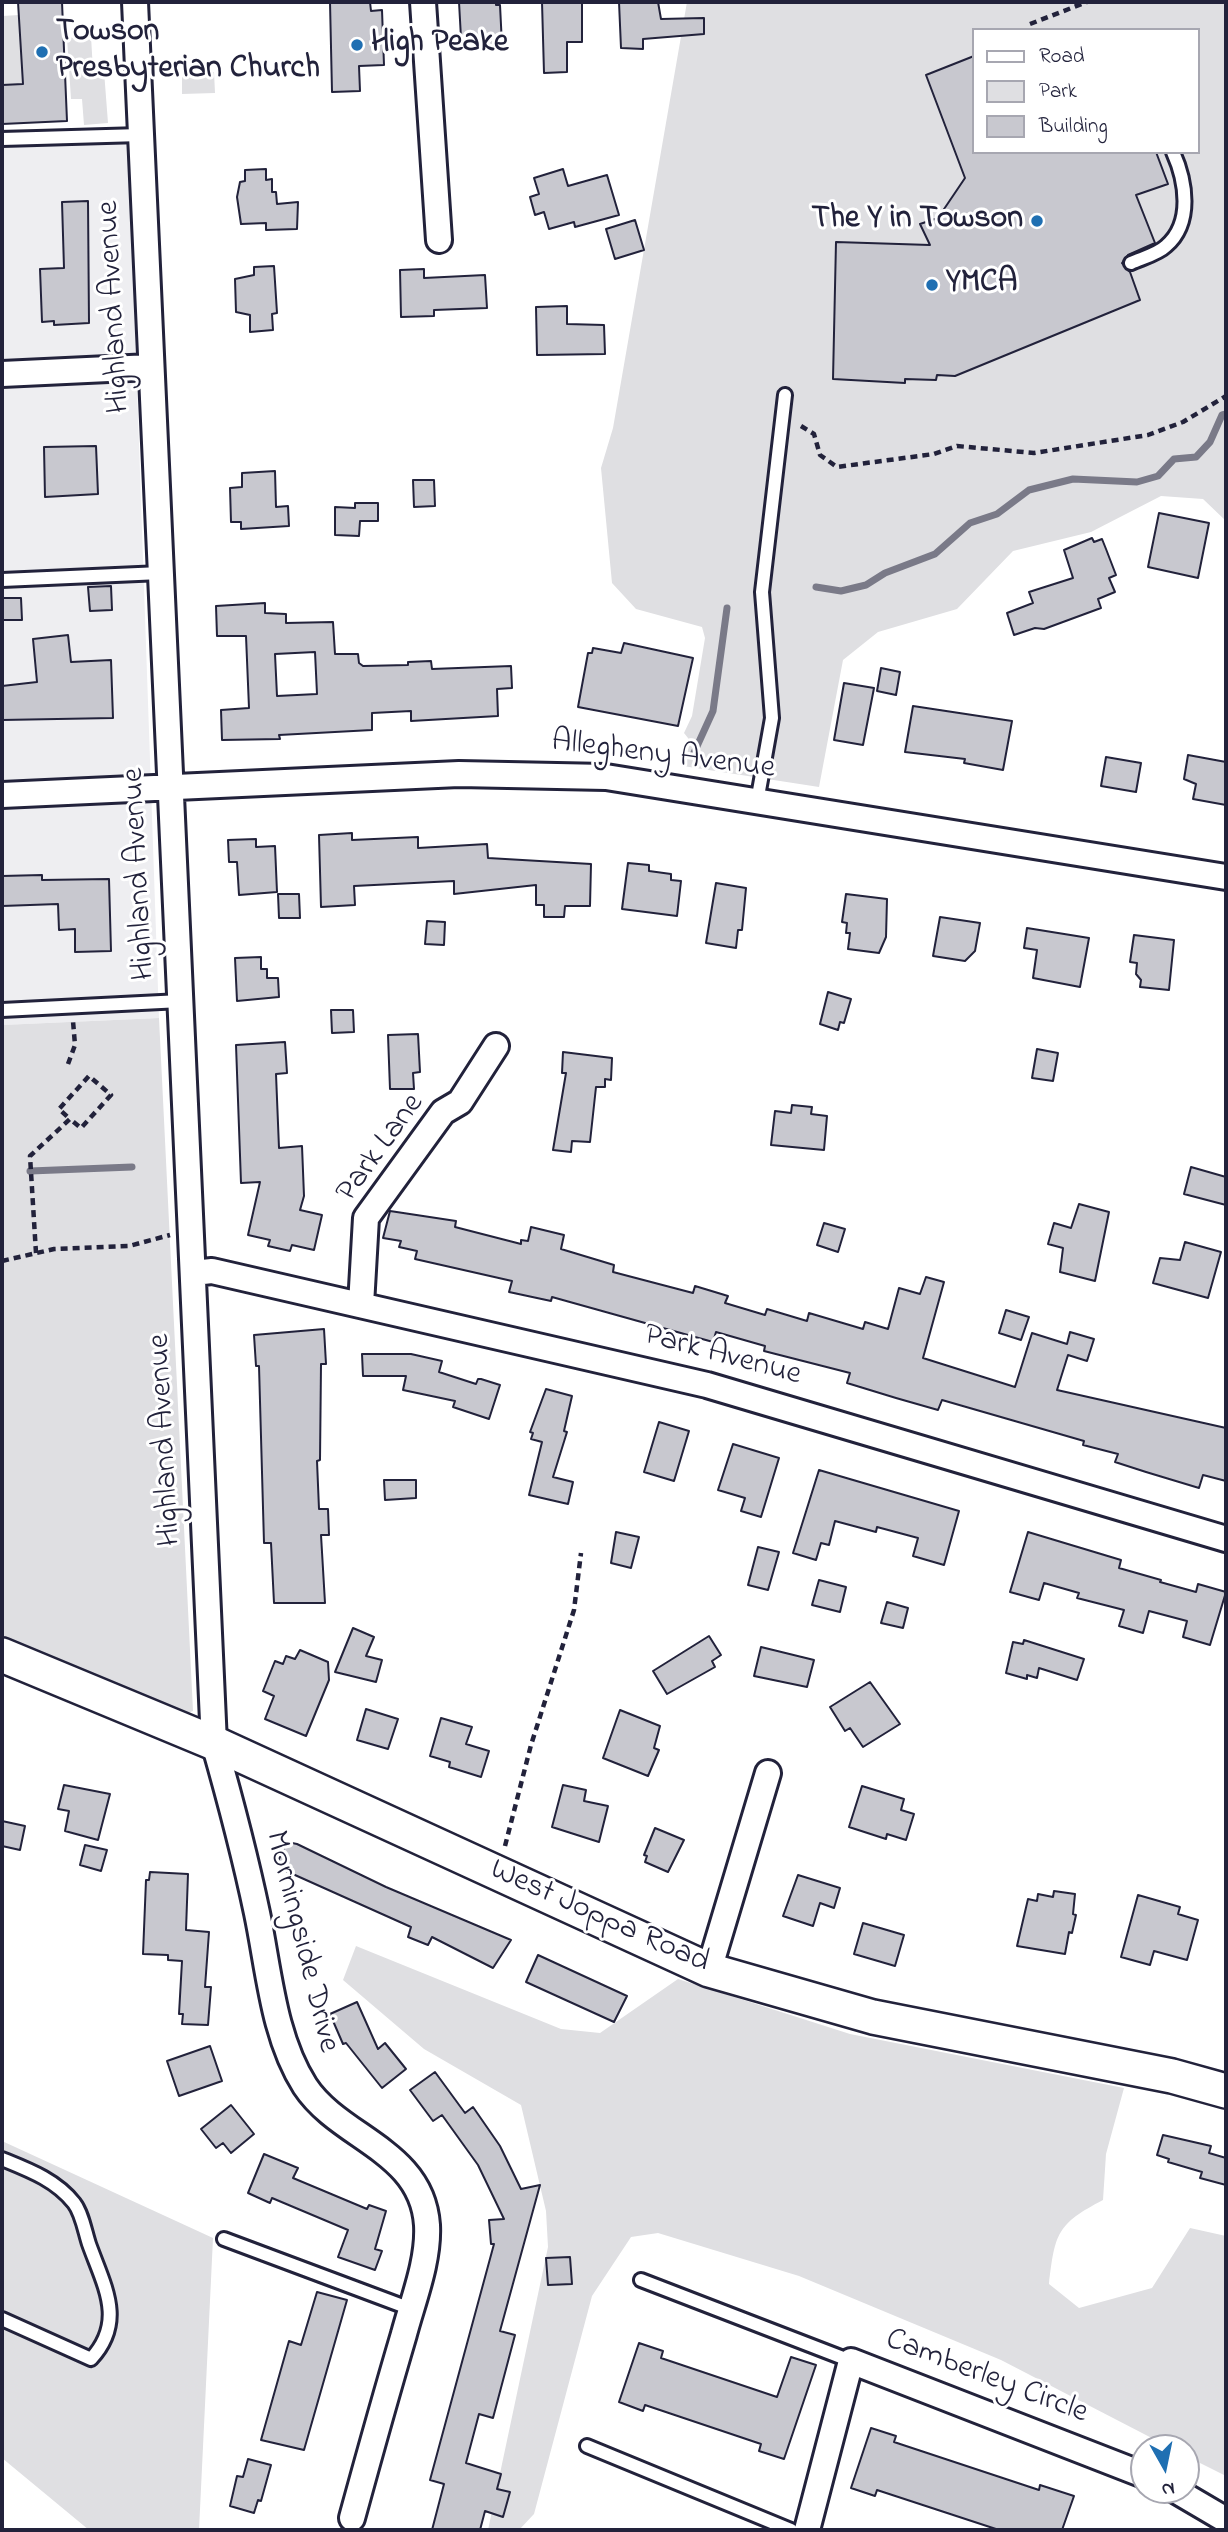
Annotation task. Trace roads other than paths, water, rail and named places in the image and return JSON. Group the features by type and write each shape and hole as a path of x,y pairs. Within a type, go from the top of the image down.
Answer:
{"street":[{"name":"Highland Avenue","path":"135,2 215,1743"},
{"path":"423,2 439,240"},
{"path":"2,374 152,367"},
{"name":"Allegheny Avenue","path":"2,795 459,774 606,777 1226,877"},
{"name":"Park Lane","path":"362,1305 366,1218 443,1112 460,1102 496,1046"},
{"name":"Park Avenue","path":"193,1273 212,1271 707,1385 1226,1539"},
{"name":"West Joppa Road","path":"2,1655 215,1743 709,1970 873,2017 1160,2074 1226,2091"},
{"name":"Morningside Drive","path":"215,1743 247,1866 276,2007 292,2060 306,2087 325,2110 375,2143 398,2163 412,2180 422,2201 426,2243 411,2309 352,2518"},
{"path":"709,1970 768,1773"},
{"name":"Camberley Circle","path":"807,2530 851,2361 1130,2470"},
{"path":"1199,2504 1226,2520"}],"lane":[{"path":"2,139 141,135"},
{"path":"1131,263 1166,247 1182,219 1186,201 1174,154"},
{"path":"757,802 772,718 762,592 785,395"},
{"path":"2,579 161,573"},
{"path":"2,1010 181,1001"},
{"path":"2,2159 43,2175 76,2204 108,2297 110,2325 105,2343 91,2359 2,2319"},
{"path":"224,2239 411,2309"},
{"path":"641,2280 851,2361"},
{"path":"587,2446 791,2530"}],"waterway":[{"path":"816,587 841,591 866,585 885,573 935,554 970,523 997,514 1029,490 1073,479 1137,482 1158,476 1174,459 1196,457 1210,442 1222,415 1226,414"},
{"path":"693,755 713,711 727,608"},
{"path":"30,1171 132,1167"}],"place":[{"name":"High Peake","path":"357,45"},
{"name":"Towson Presbyterian Church","path":"42,52"},
{"name":"The Y in Towson","path":"1037,221"},
{"name":"YMCA","path":"932,285"}]}
